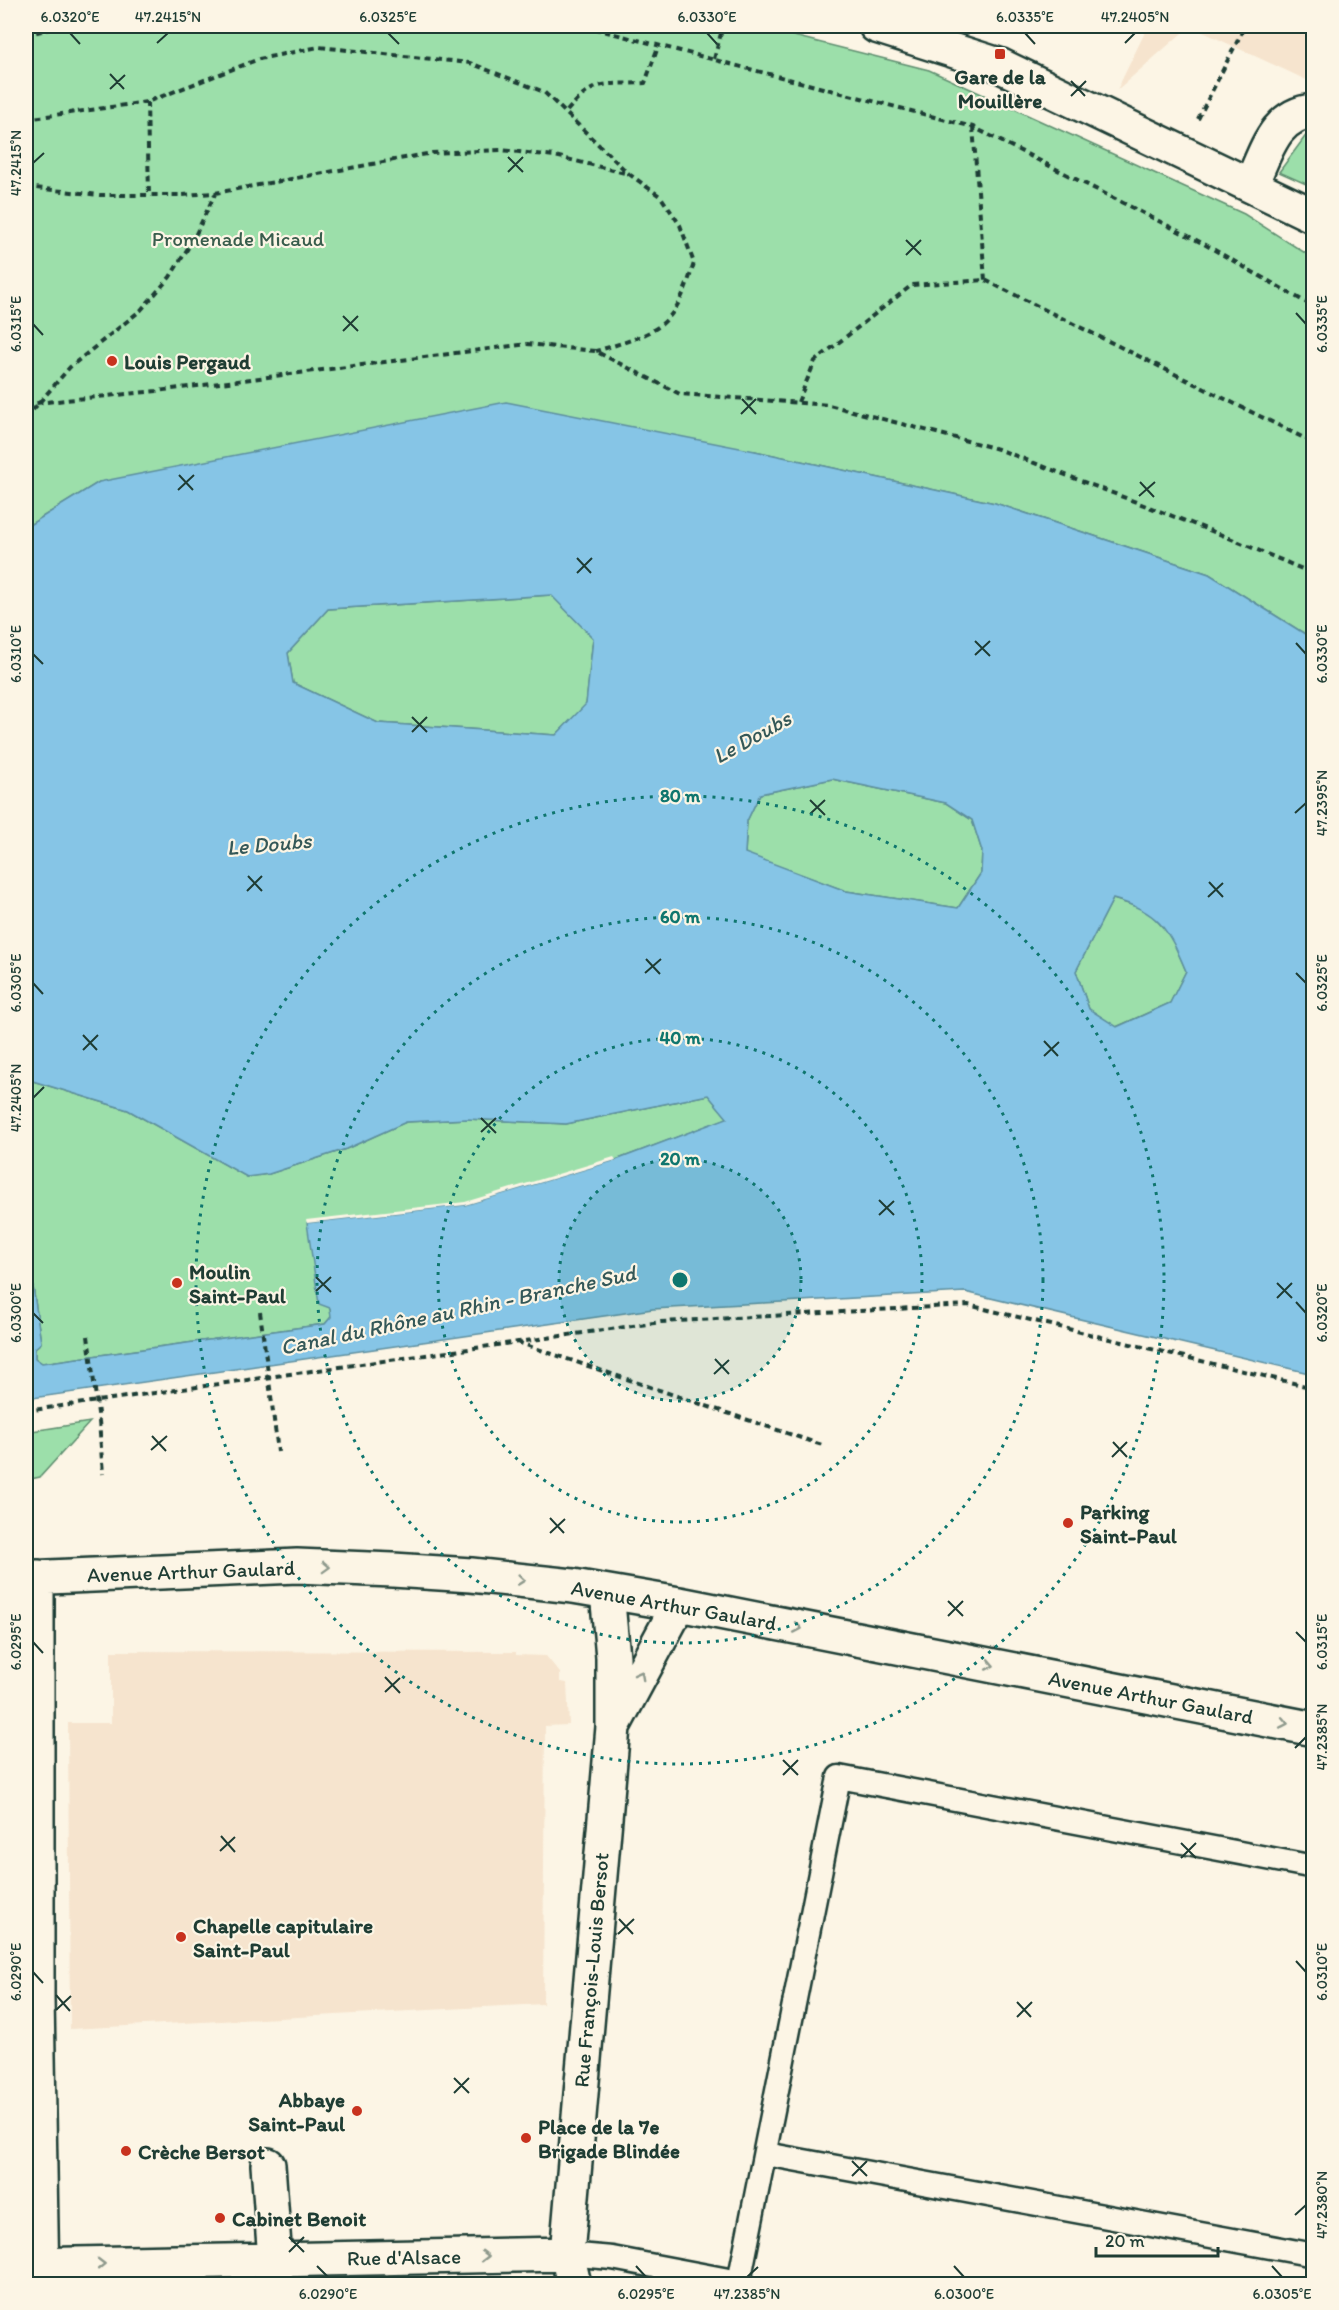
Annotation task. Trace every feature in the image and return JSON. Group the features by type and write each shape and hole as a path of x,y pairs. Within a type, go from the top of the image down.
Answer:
{"street":[{"path":"876,26 999,65 1314,216"},
{"path":"1251,184 1280,124 1299,112 1314,111"},
{"name":"Avenue Arthur Gaulard","path":"31,1577 297,1566 471,1575 607,1592 679,1604 1314,1729"},
{"path":"31,1577 37,1999 37,2272"},
{"name":"Rue François-Louis Bersot","path":"570,2269 613,1727 613,1657 607,1592"},
{"name":"Rue François-Louis Bersot","path":"613,1727 679,1604"},
{"path":"268,2165 275,2260"},
{"name":"Rue d'Alsace","path":"37,2272 275,2260 570,2269"}],"lane":[{"path":"570,2269 612,2258 744,2283 766,2154 839,1777 1314,1867"},
{"path":"766,2154 1314,2255"}],"path":[{"path":"26,34 61,26"},
{"path":"584,26 973,127 1204,244 1314,308"},
{"path":"714,59 723,26"},
{"path":"1197,121 1245,26"},
{"path":"26,119 147,102 259,59 319,46 470,63 543,92 567,111 629,174 661,197 680,225 694,263 675,312 648,335 595,351"},
{"path":"567,111 584,92 594,86 645,83 658,47"},
{"path":"147,102 149,195"},
{"path":"973,127 985,280"},
{"path":"26,187 100,195 215,193 432,153 501,150 555,156 629,174"},
{"path":"26,418 70,367 141,310 170,277 193,240 215,193"},
{"path":"798,402 815,361 912,285 985,280 1314,443"},
{"path":"26,404 527,345 595,351 680,394 829,405 998,449 1227,537 1314,574"},
{"path":"26,1411 661,1322 968,1305 1314,1388"},
{"path":"260,1312 278,1452"},
{"path":"88,1336 103,1474"},
{"path":"517,1342 822,1445"}],"shaded area":[{"path":"1148,26 1190,26 1117,90"},
{"path":"1190,26 1313,26 1313,83"},
{"path":"111,1651 516,1652 516,1655 546,1656 560,1673 560,1682 567,1683 569,1725 545,1726 543,2004 70,2029 68,1723 111,1723"}],"green space":[{"name":"Promenade Micaud","path":"26,26 754,26 929,70 1244,214 1313,258 1313,639 1209,574 995,503 755,451 99,482 26,527"},
{"path":"1307,134 1313,134 1313,187 1279,172"},
{"path":"552,595 593,638 586,705 556,735 378,723 293,683 288,653 328,609"},
{"path":"832,779 946,803 972,820 982,851 981,873 958,908 846,891 745,854 747,821 760,794"},
{"path":"1113,899 1147,910 1171,936 1186,971 1170,1003 1116,1027 1089,1009 1076,971"},
{"path":"26,1079 128,1110 247,1177 269,1174 346,1149 406,1122 467,1119 566,1124 708,1095 728,1118 616,1160 323,1304 330,1308 331,1317 325,1324 42,1363 35,1358 35,1348 41,1343 29,1259 26,1258"},
{"path":"90,1422 40,1477 26,1480 26,1432"}],"water":[{"path":"506,402 755,451 995,503 1209,574 1313,639 1313,1374 965,1292 653,1309 26,1399 26,1258 29,1258 41,1343 35,1348 35,1358 42,1363 325,1324 331,1317 330,1308 319,1304 307,1223 465,1205 616,1160 727,1118 708,1095 566,1124 467,1119 406,1122 346,1149 269,1174 247,1177 128,1110 26,1079 26,527 99,482","holes":["551,595 593,638 586,704 556,735 378,723 293,683 288,653 328,609","832,779 946,803 972,820 982,851 981,873 958,908 846,891 745,853 747,821 760,794","1113,899 1141,909 1152,916 1167,933 1186,971 1170,1003 1117,1027 1089,1009 1076,971"]}],"pier":[{"path":"614,1157 616,1160 465,1205 307,1223 306,1220 465,1202"}],"place":[{"name":"Gare de la Mouillère","path":"1000,54"},
{"name":"Louis Pergaud","path":"112,361"},
{"name":"Moulin Saint-Paul","path":"177,1283"},
{"name":"Parking Saint-Paul","path":"1068,1523"},
{"name":"Chapelle capitulaire Saint-Paul","path":"181,1937"},
{"name":"Abbaye Saint-Paul","path":"357,2111"},
{"name":"Place de la 7e Brigade Blindée","path":"526,2138"},
{"name":"Crèche Bersot","path":"126,2151"},
{"name":"Cabinet Benoit","path":"220,2218"}],"water label":[{"name":"Le Doubs","path":"752,737"},
{"name":"Le Doubs","path":"269,844"},
{"name":"Canal du Rhône au Rhin - Branche Sud","path":"458,1310"}]}
